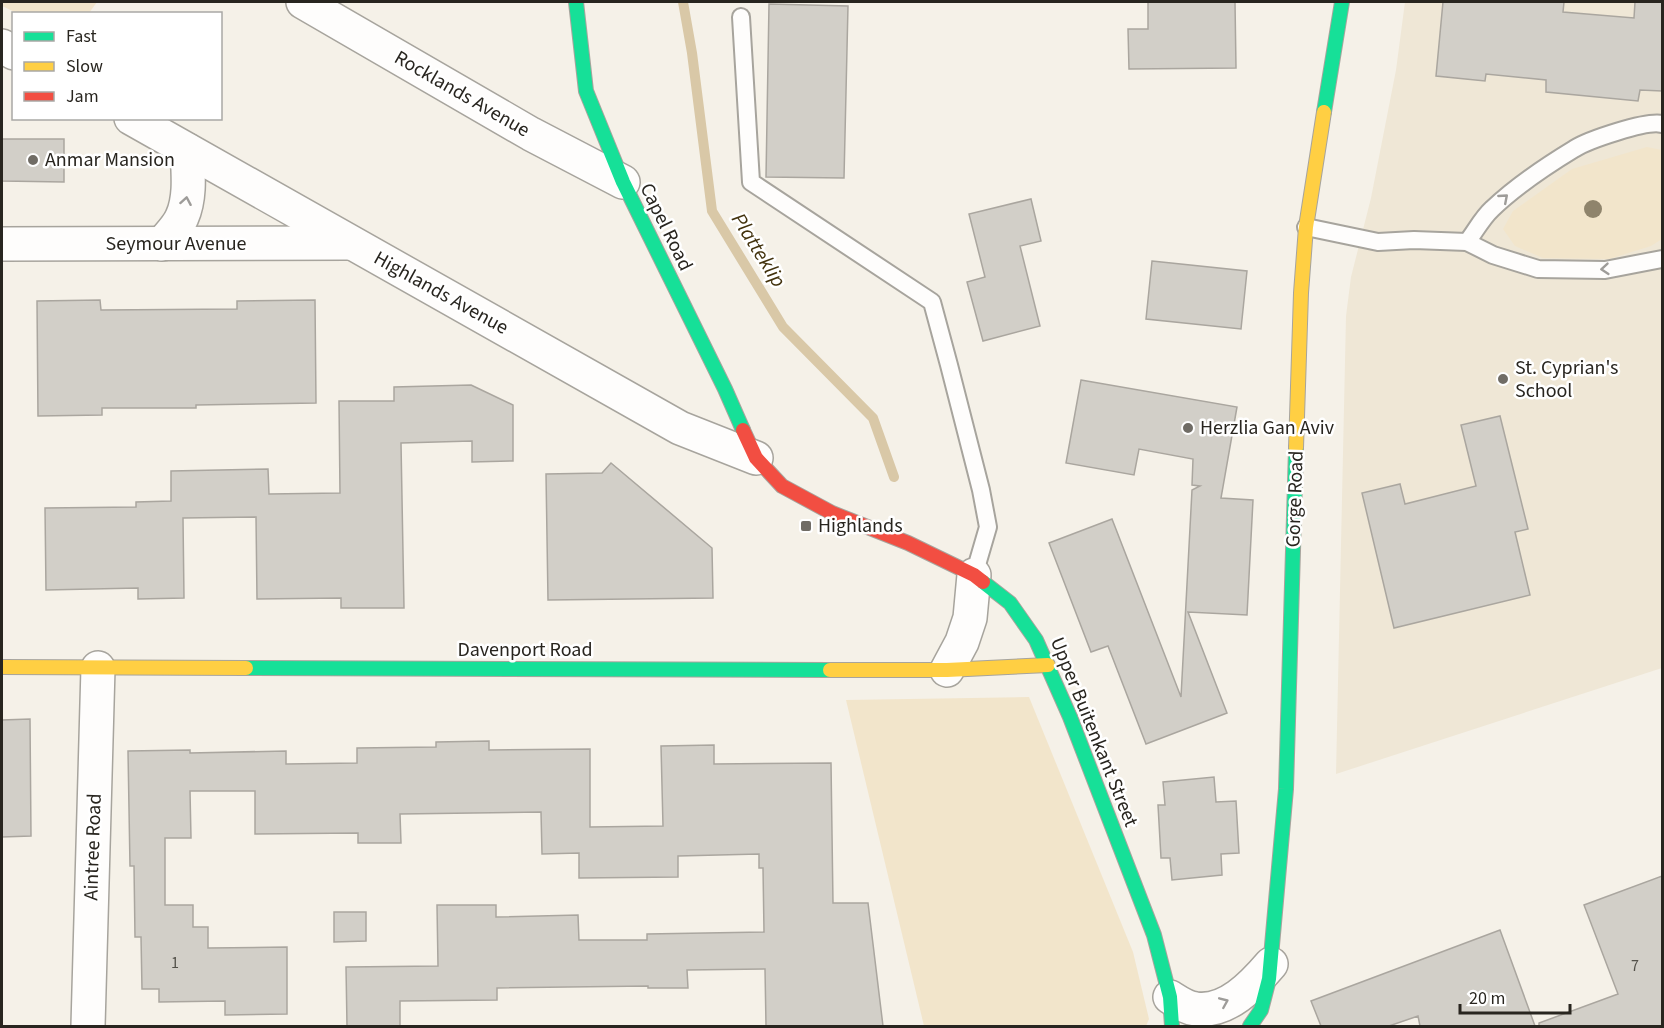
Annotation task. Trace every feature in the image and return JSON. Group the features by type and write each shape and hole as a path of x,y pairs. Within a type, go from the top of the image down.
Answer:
{"street":[{"name":"Rocklands Avenue","path":"303,2 531,134 623,182"},
{"name":"Capel Road","path":"576,2 586,91 623,182 725,389 756,458"},
{"name":"Gorge Road","path":"1250,1026 1264,1005 1271,964 1286,789 1300,293 1306,227 1342,2"},
{"name":"Highlands Avenue","path":"134,120 680,428 756,458"},
{"path":"162,244 182,218 186,205 187,150"},
{"name":"Seymour Avenue","path":"2,244 351,243"},
{"name":"Upper Buitenkant Street","path":"756,458 782,486 832,513 908,543 974,575 1010,603 1036,640 1070,717 1154,935 1171,1012"},
{"path":"947,670 962,642 970,618 974,575"},
{"name":"Davenport Road","path":"2,667 947,670 1048,665"},
{"name":"Aintree Road","path":"88,1026 98,668"},
{"path":"1171,1012 1188,1007 1198,1009 1218,1006 1231,1000 1253,984 1271,964"}],"lane":[{"path":"741,17 751,182 932,302 981,490 988,527 974,575"},
{"path":"1467,242 1489,211 1511,192 1576,147 1634,126 1662,124"},
{"path":"1306,227 1378,242 1414,240 1467,242 1493,255 1538,269 1605,270 1662,260"}],"shaded area":[{"path":"2,2 97,2 90,12 15,12 2,6"},
{"name":"St. Cyprian's School","path":"1405,2 1662,2 1662,668 1336,774 1346,316 1351,277 1371,198 1396,70"},
{"path":"1647,147 1662,150 1662,239 1651,246 1609,259 1543,258 1515,246 1503,229 1513,211 1572,169"},
{"path":"1029,697 1133,952 1149,1019 1146,1026 924,1026 846,700"}],"building":[{"path":"1148,2 1235,2 1236,68 1129,69 1128,29 1148,29"},
{"path":"1443,2 1564,2 1563,12 1634,18 1635,2 1662,2 1662,91 1640,90 1638,101 1546,92 1546,80 1486,74 1485,81 1436,76"},
{"path":"769,4 848,6 844,178 766,177"},
{"name":"Anmar Mansion","path":"2,139 64,139 64,182 2,181"},
{"path":"1031,199 1041,241 1020,246 1040,326 983,341 967,282 985,277 969,214"},
{"path":"1152,261 1247,271 1241,329 1146,319"},
{"path":"100,300 101,310 237,309 237,301 315,300 316,403 196,405 196,408 102,408 102,415 38,416 37,301"},
{"path":"1081,380 1237,407 1221,498 1253,500 1247,615 1188,612 1227,713 1146,744 1108,646 1091,652 1049,543 1112,519 1181,697 1192,490 1200,486 1192,485 1193,459 1139,449 1134,475 1066,463"},
{"path":"471,385 513,405 513,461 472,462 472,441 401,443 404,608 341,608 341,598 257,599 256,517 183,518 184,598 138,599 138,588 46,590 45,508 136,507 136,502 171,501 171,471 268,469 269,494 340,493 339,401 394,401 394,387"},
{"path":"1500,416 1528,529 1515,532 1530,595 1394,628 1362,493 1400,484 1405,504 1476,486 1461,425"},
{"path":"611,463 712,548 713,598 548,600 546,474 602,473"},
{"path":"30,719 31,836 2,837 2,720"},
{"path":"489,741 489,750 590,749 590,827 663,826 661,746 714,745 714,764 831,763 833,903 868,903 883,1026 766,1026 765,969 687,970 688,988 648,988 648,986 497,988 497,1000 400,1001 400,1026 347,1026 346,967 438,966 437,905 496,905 496,917 578,915 579,940 647,940 647,934 764,932 763,868 759,868 759,854 678,856 678,877 579,878 579,853 542,854 541,812 400,814 401,843 358,843 358,833 255,834 255,791 190,791 191,838 165,838 165,905 193,905 193,927 208,927 208,948 287,947 287,1014 225,1015 225,1001 159,1002 159,989 142,989 141,937 135,937 134,866 130,866 128,751 190,750 190,753 286,751 286,764 357,763 357,748 436,747 436,742"},
{"path":"1214,777 1216,802 1236,801 1239,853 1221,854 1222,875 1172,880 1170,858 1161,858 1158,805 1165,805 1163,782"},
{"path":"1662,876 1662,1026 1539,1026 1539,1023 1618,994 1584,905"},
{"path":"334,912 366,912 366,941 334,942"},
{"path":"1500,930 1535,1026 1420,1026 1418,1016 1389,1026 1321,1026 1311,1001"}],"waterway":[{"name":"Platteklip","path":"683,2 692,53 712,211 783,327 873,418 894,477"}],"traffic: fast":[{"path":"576,2 586,91 623,182 743,430"},
{"path":"1324,112 1342,2"},
{"path":"1250,1026 1261,1010 1269,979 1286,789 1296,448"},
{"path":"983,582 1010,603 1036,640 1070,717 1154,935 1170,997 1172,1026"},
{"path":"246,668 830,670"}],"traffic: slow":[{"path":"1296,448 1301,293 1306,227 1324,112"},
{"path":"830,670 947,670 1048,665"},
{"path":"2,667 246,668"}],"traffic: jam":[{"path":"743,430 756,458 782,486 832,513 908,543 974,575 983,582"}],"place":[{"name":"Anmar Mansion","path":"33,160"},
{"name":"St. Cyprian's School","path":"1503,379"},
{"name":"Herzlia Gan Aviv","path":"1188,428"},
{"name":"Highlands","path":"806,526"}]}
